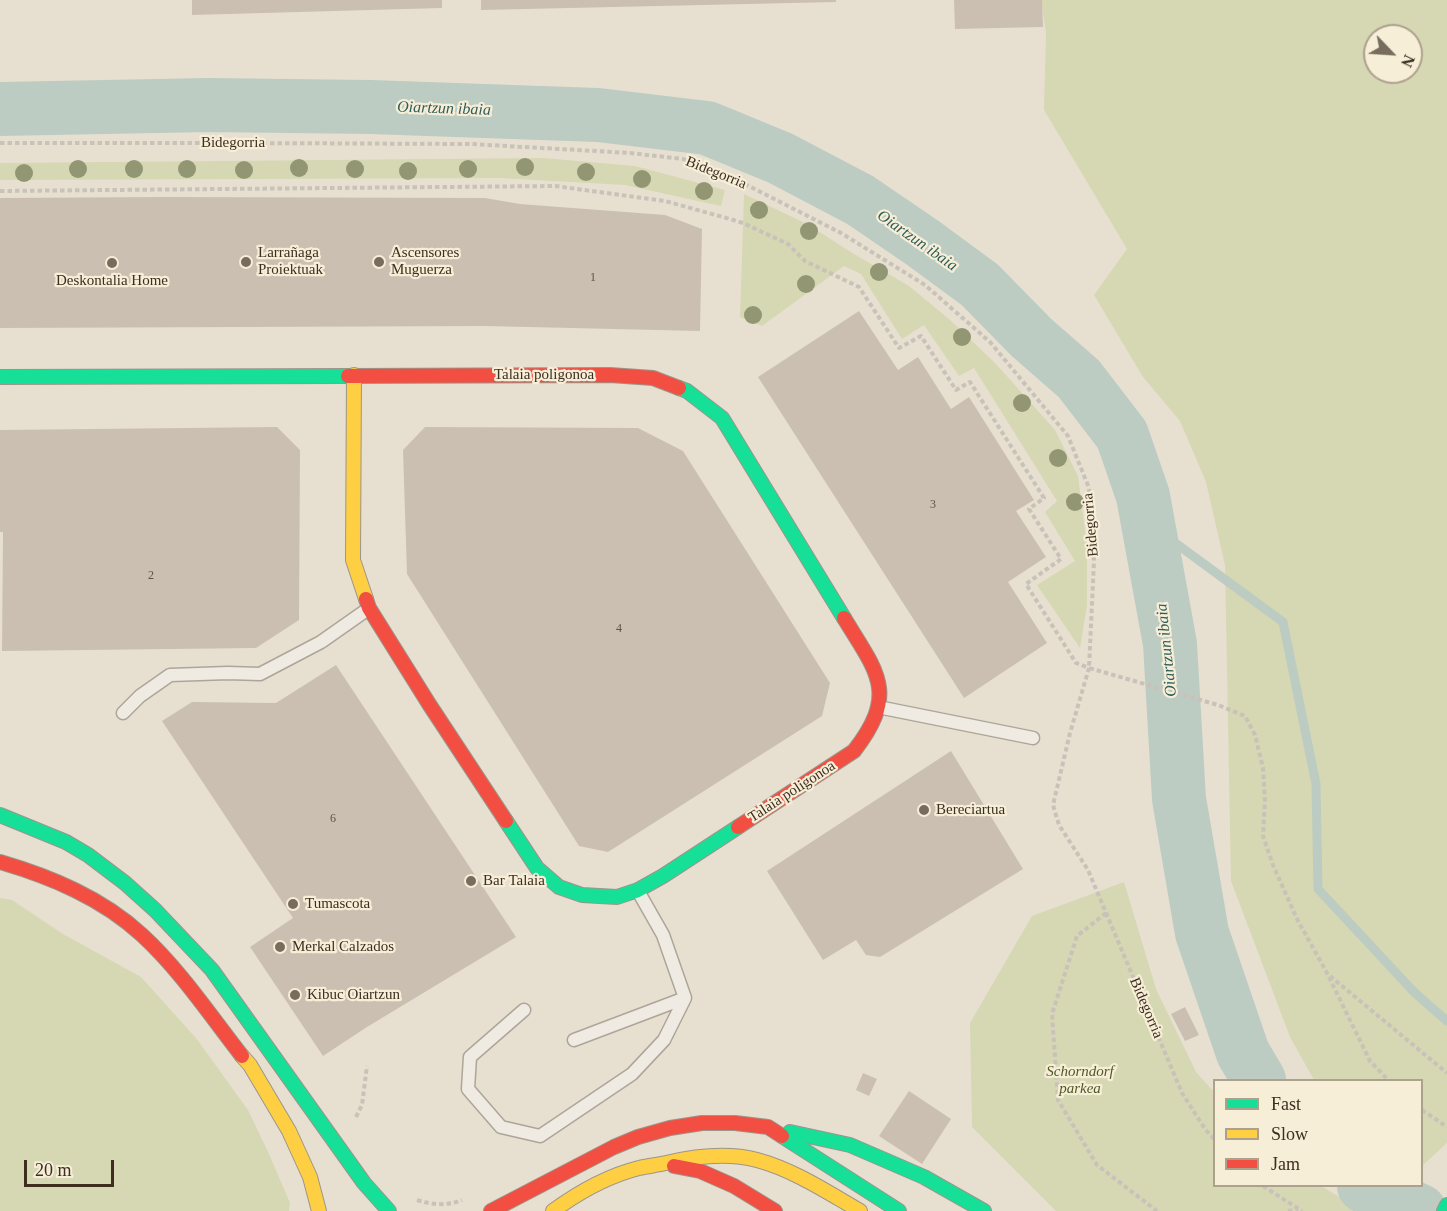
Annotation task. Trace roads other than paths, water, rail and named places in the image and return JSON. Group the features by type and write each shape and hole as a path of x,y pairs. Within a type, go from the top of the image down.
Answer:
{"main road":[{"name":"Talaia poligonoa","path":"0,377 354,375 610,375 653,378 687,391 722,418 874,667 880,689 873,722 862,741 854,751 638,890 617,897 582,895 559,887 537,868 369,608 354,560 354,375"},
{"path":"0,815 66,842 88,855 125,883 155,910 212,970 359,1175 389,1211"},
{"path":"0,862 34,872 92,899 142,935 174,969 250,1065 289,1131 310,1177 319,1211"},
{"path":"491,1211 614,1147 670,1128 702,1123 768,1126 850,1145 924,1177 984,1211"},
{"path":"768,1126 843,1159"},
{"path":"768,1126 899,1211"},
{"path":"553,1211 588,1188 612,1177 638,1168 686,1157 709,1155 756,1160 779,1167 860,1211"},
{"path":"664,1163 700,1171 734,1186 775,1211"},
{"path":"801,1178 838,1211"},
{"path":"1443,1211 1447,1205"}],"lane":[{"path":"123,713 140,696 170,675 260,674 321,642 369,608"},
{"path":"877,707 1033,738"},
{"path":"524,1010 471,1057 468,1089 501,1127 540,1136 632,1074 664,1040 685,998 663,935 638,890"},
{"path":"574,1040 685,998"}],"waterway":[{"name":"Oiartzun ibaia","path":"0,109 209,105 370,107 598,115 707,128 780,158 860,200 980,285 1031,337 1079,379 1122,435 1143,496 1170,644 1179,799 1202,933 1243,1053 1258,1079"},
{"path":"1148,523 1283,622 1316,784 1318,889 1414,992 1447,1021"},
{"name":"Oiartzun ibaia","path":"1366,1187 1420,1211"}],"place":[{"name":"Larrañaga Proiektuak","path":"246,262"},
{"name":"Ascensores Muguerza","path":"379,262"},
{"name":"Deskontalia Home","path":"112,263"},
{"name":"Bereciartua","path":"924,810"},
{"name":"Bar Talaia","path":"471,881"},
{"name":"Tumascota","path":"293,904"},
{"name":"Merkal Calzados","path":"280,947"},
{"name":"Kibuc Oiartzun","path":"295,995"}],"park label":[{"name":"Schorndorf parkea","path":"1080,1080"}]}
